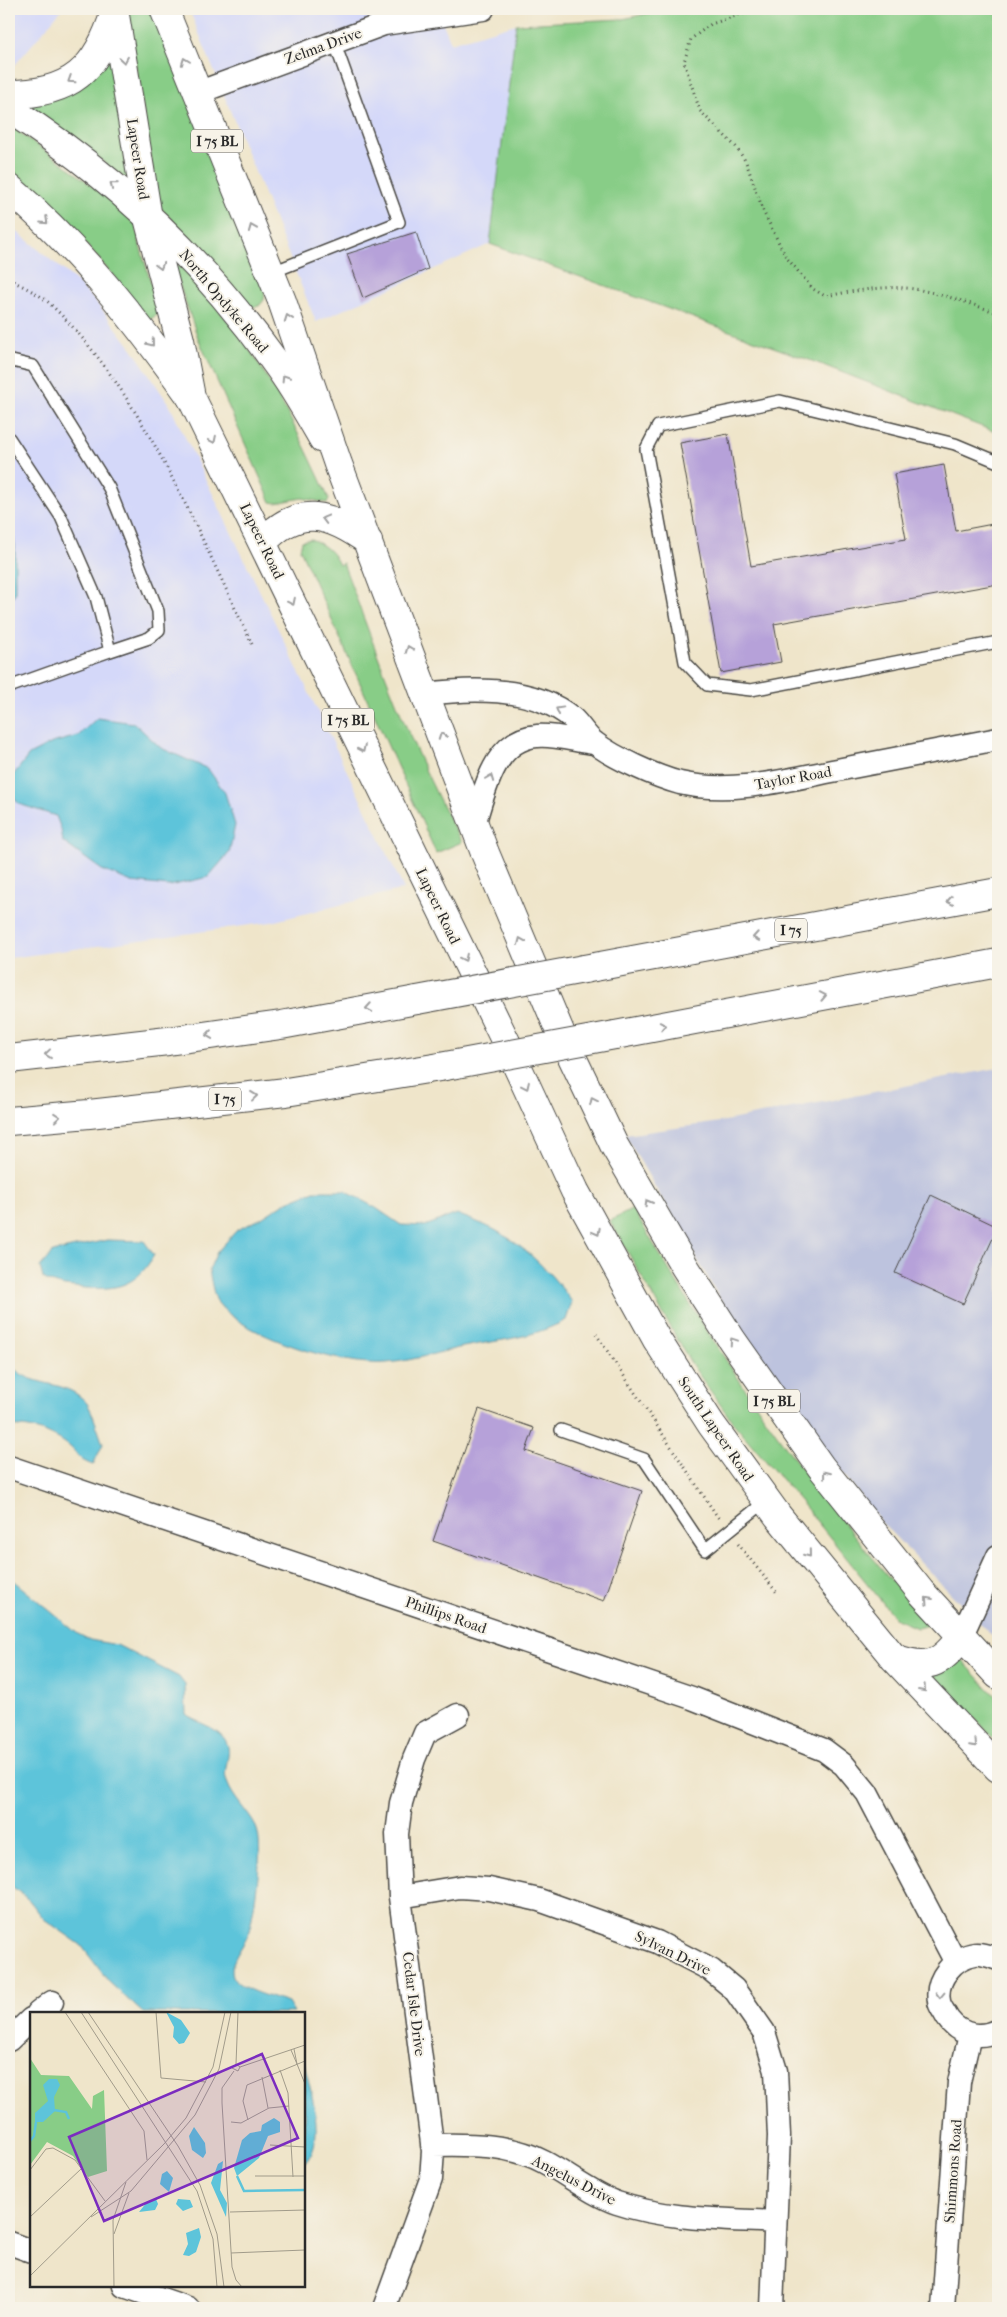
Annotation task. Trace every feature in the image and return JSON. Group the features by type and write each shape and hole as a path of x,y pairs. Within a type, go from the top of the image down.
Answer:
{"main road":[{"name":"I 75 BL","path":"164,9 305,364 338,464 474,824 519,937 561,1034 614,1145 685,1267 732,1340 821,1467 915,1585 998,1675"},
{"path":"9,94 31,94 51,90 69,82 85,69 99,53 115,10"},
{"name":"Lapeer Road","path":"115,10 148,218 180,340 191,397 506,1042"},
{"name":"North Opdyke Road","path":"9,108 93,168 204,273 276,362 338,464"},
{"path":"9,188 82,260 156,349 191,397"},
{"path":"263,542 273,531 299,516 333,521 350,528 368,541"},
{"name":"I 75","path":"9,1059 168,1042 281,1025 998,892"},
{"name":"I 75","path":"9,1121 286,1092 440,1067 998,963"},
{"name":"South Lapeer Road","path":"506,1042 575,1191 657,1340 711,1424 766,1501 894,1658 998,1768"},
{"path":"894,1658 911,1664 926,1665 940,1660 961,1637"}],"street":[{"name":"Zelma Drive","path":"197,93 334,41 395,15 483,9"},
{"name":"Taylor Road","path":"426,694 460,690 482,690 524,696 553,706 572,718 594,743"},
{"name":"Taylor Road","path":"474,824 494,767 503,753 526,738 538,735 594,743 644,770 668,779 697,786 721,787 792,779 998,740"},
{"name":"Phillips Road","path":"9,1467 692,1698 824,1750 844,1765 867,1793 955,1961"},
{"path":"961,1637 998,1556"},
{"name":"Cedar Isle Drive","path":"384,2308 431,2179 432,2145 400,1897 397,1834 402,1803 414,1759 426,1732 458,1715"},
{"name":"Sylvan Drive","path":"400,1897 460,1887 489,1889 539,1900 657,1942 711,1970 734,1989 764,2032 776,2071 779,2136 772,2308"},
{"path":"998,1958 976,1954 955,1961 942,1978 938,2001 950,2024 970,2035 989,2035 998,2030"},
{"path":"9,2040 30,2020"},
{"name":"Shimmons Road","path":"942,2308 959,2082 970,2035"},
{"name":"Angelus Drive","path":"432,2145 457,2144 501,2147 541,2161 614,2202 650,2213 684,2217 775,2222"},
{"path":"9,2243 30,2251"},
{"path":"127,2287 188,2308"}],"lane":[{"path":"270,273 399,222 334,41"},
{"path":"9,363 12,361 33,366 109,488 158,611 159,630 149,638 9,687"},
{"path":"998,462 955,444 780,401 658,426 646,449 685,662 708,685 751,690 998,642"},
{"path":"9,438 61,517 96,597 110,651"},
{"path":"562,1430 644,1459 705,1550 766,1501"}],"path":[{"path":"758,9 711,24 691,39 684,62 700,111 736,147 746,162 764,213 786,257 813,289 825,296 865,289 898,288 924,290 998,313"},
{"path":"9,279 47,301 85,341 108,372 150,436 252,644"},
{"path":"596,1334 729,1531 778,1594"}],"shaded area":[{"path":"9,9 62,9 9,72"},
{"path":"189,9 437,9 451,43 516,24 490,244 316,322"},
{"path":"9,225 74,279 97,303 133,350 170,406 404,889 271,922 9,958"},
{"path":"998,1068 998,1642 880,1521 771,1381 719,1297 625,1135 720,1122"}],"green space":[{"path":"127,9 153,9 265,291 264,300 259,306 252,307 244,301 200,248 158,206"},
{"path":"667,9 998,9 998,433 823,365 490,244 516,24 623,19"},
{"path":"111,58 128,178 126,179 26,105"},
{"path":"9,125 68,167 135,220 140,246 160,313 149,320 83,241 9,170"},
{"path":"177,265 181,266 224,316 259,364 301,440 329,499 327,503 302,498 276,503 271,502 198,338 174,269"},
{"path":"311,539 328,549 339,565 343,563 383,670 412,740 427,775 462,842 436,853 300,549 302,541"},
{"path":"633,1209 698,1317 768,1422 832,1507 929,1625 917,1628 896,1619 802,1503 734,1424 692,1365 610,1221"},
{"path":"960,1658 998,1699 998,1743 935,1677 935,1674"}],"water":[{"path":"9,511 15,546 15,593 9,604"},
{"path":"97,718 134,723 161,748 208,769 225,793 235,825 229,853 208,877 169,886 132,882 102,870 63,842 56,816 19,804 9,792 11,778 29,755 52,743 78,736"},
{"path":"314,1191 345,1191 376,1208 401,1225 425,1226 457,1214 493,1229 527,1252 564,1291 572,1302 566,1320 542,1331 518,1337 386,1363 368,1363 321,1355 272,1338 249,1327 231,1316 216,1300 209,1270 217,1252 237,1230 260,1219 285,1203"},
{"path":"107,1240 144,1241 154,1255 141,1274 133,1280 116,1287 85,1288 58,1285 43,1278 40,1267 53,1252"},
{"path":"9,1363 27,1377 67,1389 77,1394 86,1402 103,1444 93,1465 81,1459 63,1441 48,1434 25,1427 9,1427"},
{"path":"9,1577 78,1634 90,1640 117,1645 179,1677 185,1685 186,1714 216,1731 224,1738 228,1749 227,1782 256,1827 259,1848 256,1895 249,1932 234,1961 232,1972 234,1978 243,1986 288,2003 293,2012 142,2012 109,1982 81,1945 44,1919 29,1900 9,1884"},
{"path":"305,2066 313,2100 316,2128 315,2142 311,2154 305,2163"}],"building":[{"path":"416,232 428,269 363,298 347,254"},
{"path":"728,434 751,566 906,539 894,474 944,465 956,531 998,523 998,584 774,624 781,662 721,673 680,443"},
{"path":"931,1195 998,1227 963,1304 895,1273"},
{"path":"479,1409 534,1428 526,1451 642,1491 604,1601 433,1541"}]}
